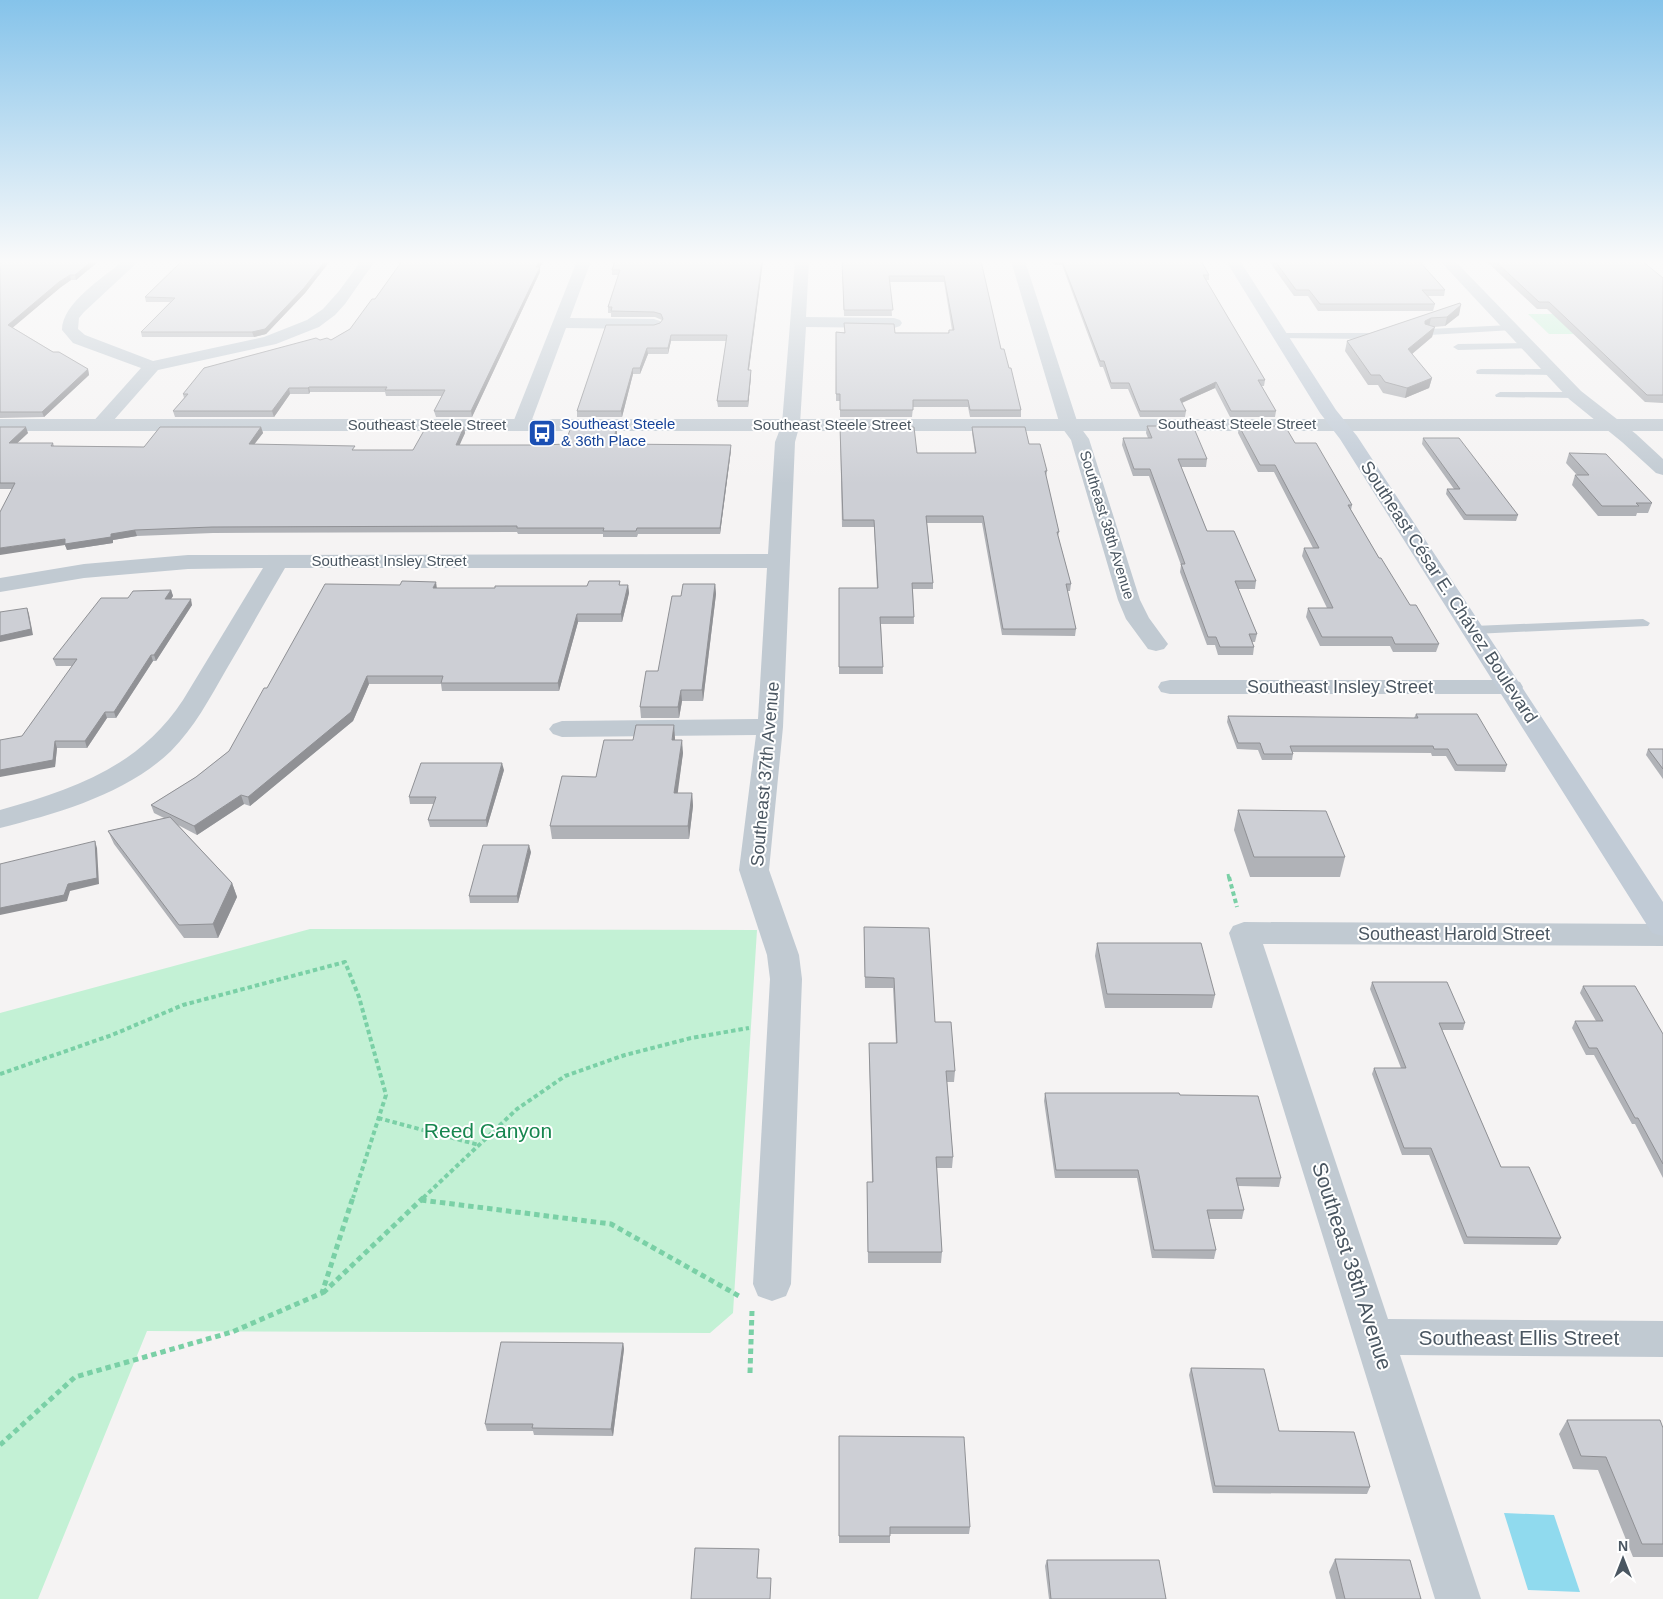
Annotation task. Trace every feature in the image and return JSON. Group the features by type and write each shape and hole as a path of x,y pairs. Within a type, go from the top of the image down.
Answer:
{"main road":[{"name":"Southeast César E. Chávez Boulevard","path":"1280,336 1329,413 1348,436 1474,630 1663,926"}],"street":[{"path":"76,336 79,339 152,366 253,344 282,336"},
{"path":"521,425 555,336"},
{"name":"Southeast 37th Avenue","path":"762,1294 785,1022 786,979 783,955 754,870 770,727 785,442 791,424 798,336"},
{"name":"Southeast 38th Avenue","path":"1041,336 1069,425 1080,439 1129,600 1138,619 1156,644"},
{"path":"1518,336 1575,395 1663,469"},
{"path":"98,425 152,366"},
{"name":"Southeast Steele Street","path":"0,425 1663,425"},
{"path":"0,819 58,802 106,782 150,755 175,731 192,707 278,561"},
{"name":"Southeast Insley Street","path":"0,585 84,571 154,564 278,561 780,561"},
{"name":"Southeast Insley Street","path":"1170,687 1511,687"},
{"path":"562,728 770,727"},
{"name":"Southeast 38th Avenue","path":"1244,933 1376,1337 1458,1599"},
{"name":"Southeast Harold Street","path":"1244,933 1663,935"},
{"name":"Southeast Ellis Street","path":"1376,1337 1663,1339"}],"lane":[{"path":"1280,336 1368,336"},
{"path":"1458,346 1528,346"},
{"path":"1481,372 1552,372"},
{"path":"1500,395 1575,395"},
{"path":"1474,630 1643,623"}],"path":[{"path":"1228,874 1244,933"},
{"path":"0,1074 112,1035 183,1005 345,962 358,997 386,1095 322,1293"},
{"path":"0,1445 75,1377 232,1332 322,1293 517,1109 565,1076 625,1055 691,1038 785,1022"},
{"path":"378,1118 480,1145"},
{"path":"421,1200 611,1224 762,1294 750,1373"}],"green space":[{"name":"Reed Canyon","path":"310,929 757,930 733,1313 710,1333 147,1331 38,1599 0,1599 0,1013"}],"water":[{"path":"1504,1513 1554,1515 1580,1592 1528,1590"}],"building":[{"path":"0,336 26,336 53,352 59,352 88,369 42,412 0,412"},
{"path":"339,336 507,336 471,411 434,411 445,390 385,390 387,387 309,387 289,388 272,411 173,411 188,394 183,394 204,368 316,338 331,340"},
{"path":"602,336 671,336 668,348 647,348 640,368 633,368 621,411 577,411"},
{"path":"727,336 752,336 748,370 751,370 748,401 717,401"},
{"path":"836,336 998,336 1001,349 1004,349 1009,368 1011,368 1021,410 970,410 968,400 913,400 913,410 840,410 840,394 836,394"},
{"path":"1090,336 1239,336 1265,380 1258,380 1276,411 1231,411 1216,382 1180,399 1186,411 1140,411 1129,383 1111,383 1104,361 1100,361"},
{"path":"1363,336 1424,336 1408,349 1432,378 1407,388 1385,382 1380,375 1371,375 1347,341"},
{"path":"1584,336 1663,336 1663,395 1647,395"},
{"path":"1147,426 1193,426 1207,459 1178,459 1207,531 1234,531 1256,581 1235,581 1257,634 1249,634 1254,647 1220,647 1216,637 1208,637 1181,564 1185,564 1150,469 1134,469 1123,438 1152,438"},
{"path":"1239,426 1285,426 1295,443 1316,443 1352,505 1348,505 1379,558 1381,558 1410,605 1416,605 1439,644 1395,644 1392,637 1322,637 1308,608 1333,608 1304,548 1319,548 1275,465 1260,465"},
{"path":"0,427 26,427 9,443 53,443 51,446 144,447 160,427 261,427 249,444 355,446 352,450 413,450 426,427 464,427 456,445 565,444 571,427 617,427 612,444 731,445 720,528 637,528 636,531 603,531 604,528 517,528 517,526 212,527 135,530 111,534 111,537 65,544 65,539 0,548 0,512 15,483 0,483"},
{"path":"840,427 914,427 917,453 976,453 972,427 1025,427 1029,444 1040,444 1047,471 1045,471 1059,532 1057,532 1071,584 1066,584 1076,629 1003,629 983,516 926,516 933,583 912,583 914,617 880,617 883,667 839,667 839,588 878,588 874,520 843,520"},
{"path":"1423,438 1459,438 1518,515 1466,515 1447,489 1460,489"},
{"path":"1569,453 1606,454 1652,503 1636,503 1639,506 1602,506 1575,475 1589,475"},
{"path":"402,581 436,582 433,588 587,586 589,581 620,581 619,585 628,585 621,614 577,614 558,683 441,683 443,676 367,676 351,712 248,797 241,795 194,826 151,805 196,777 229,751 264,688 267,688 325,584 400,585"},
{"path":"683,584 715,584 702,690 681,690 678,707 640,707 646,671 658,671 672,596 681,596"},
{"path":"171,590 165,599 191,599 154,655 151,655 114,712 105,712 85,741 55,741 53,760 0,770 0,740 22,736 77,659 53,659 101,598 128,598 133,591"},
{"path":"27,608 31,629 0,636 0,612"},
{"path":"1416,714 1477,714 1507,765 1457,765 1448,749 1434,749 1433,746 1290,746 1293,754 1264,754 1260,743 1238,743 1228,716 1418,718"},
{"path":"636,725 674,725 672,740 682,740 674,793 692,793 688,826 550,826 562,776 596,777 604,740 633,740"},
{"path":"1648,749 1663,749 1663,769"},
{"path":"421,763 502,763 486,820 428,820 436,797 409,797"},
{"path":"1238,810 1326,811 1345,857 1254,857"},
{"path":"170,817 232,883 213,924 179,925 108,831"},
{"path":"95,841 97,878 68,884 64,895 0,908 0,864"},
{"path":"483,845 529,845 517,896 469,896"},
{"path":"864,927 929,928 935,1022 951,1022 955,1071 946,1071 953,1157 936,1157 942,1252 868,1252 867,1182 873,1182 869,1043 897,1043 894,978 865,977"},
{"path":"1097,943 1201,943 1215,995 1107,994"},
{"path":"1372,982 1447,982 1465,1023 1439,1023 1501,1167 1529,1167 1561,1238 1467,1237 1431,1148 1404,1148 1374,1068 1406,1068"},
{"path":"1583,986 1635,986 1663,1034 1663,1164 1638,1118 1635,1118 1597,1048 1589,1048 1575,1021 1603,1021"},
{"path":"1045,1093 1179,1093 1180,1095 1258,1096 1281,1178 1236,1178 1244,1210 1207,1210 1216,1250 1154,1250 1138,1170 1056,1170"},
{"path":"501,1342 623,1343 611,1429 532,1428 533,1424 485,1424"},
{"path":"1191,1368 1264,1369 1279,1431 1354,1432 1370,1487 1215,1486"},
{"path":"1567,1420 1660,1420 1663,1428 1663,1544 1642,1544 1606,1457 1581,1456"},
{"path":"839,1436 964,1437 970,1527 890,1527 890,1536 839,1536"},
{"path":"695,1548 759,1549 757,1578 771,1578 770,1599 691,1599"},
{"path":"1335,1559 1410,1560 1421,1599 1345,1599"},
{"path":"1047,1560 1159,1560 1166,1599 1051,1599"}],"place":[{"name":"Southeast Steele & 36th Place","path":"542,433"}]}
